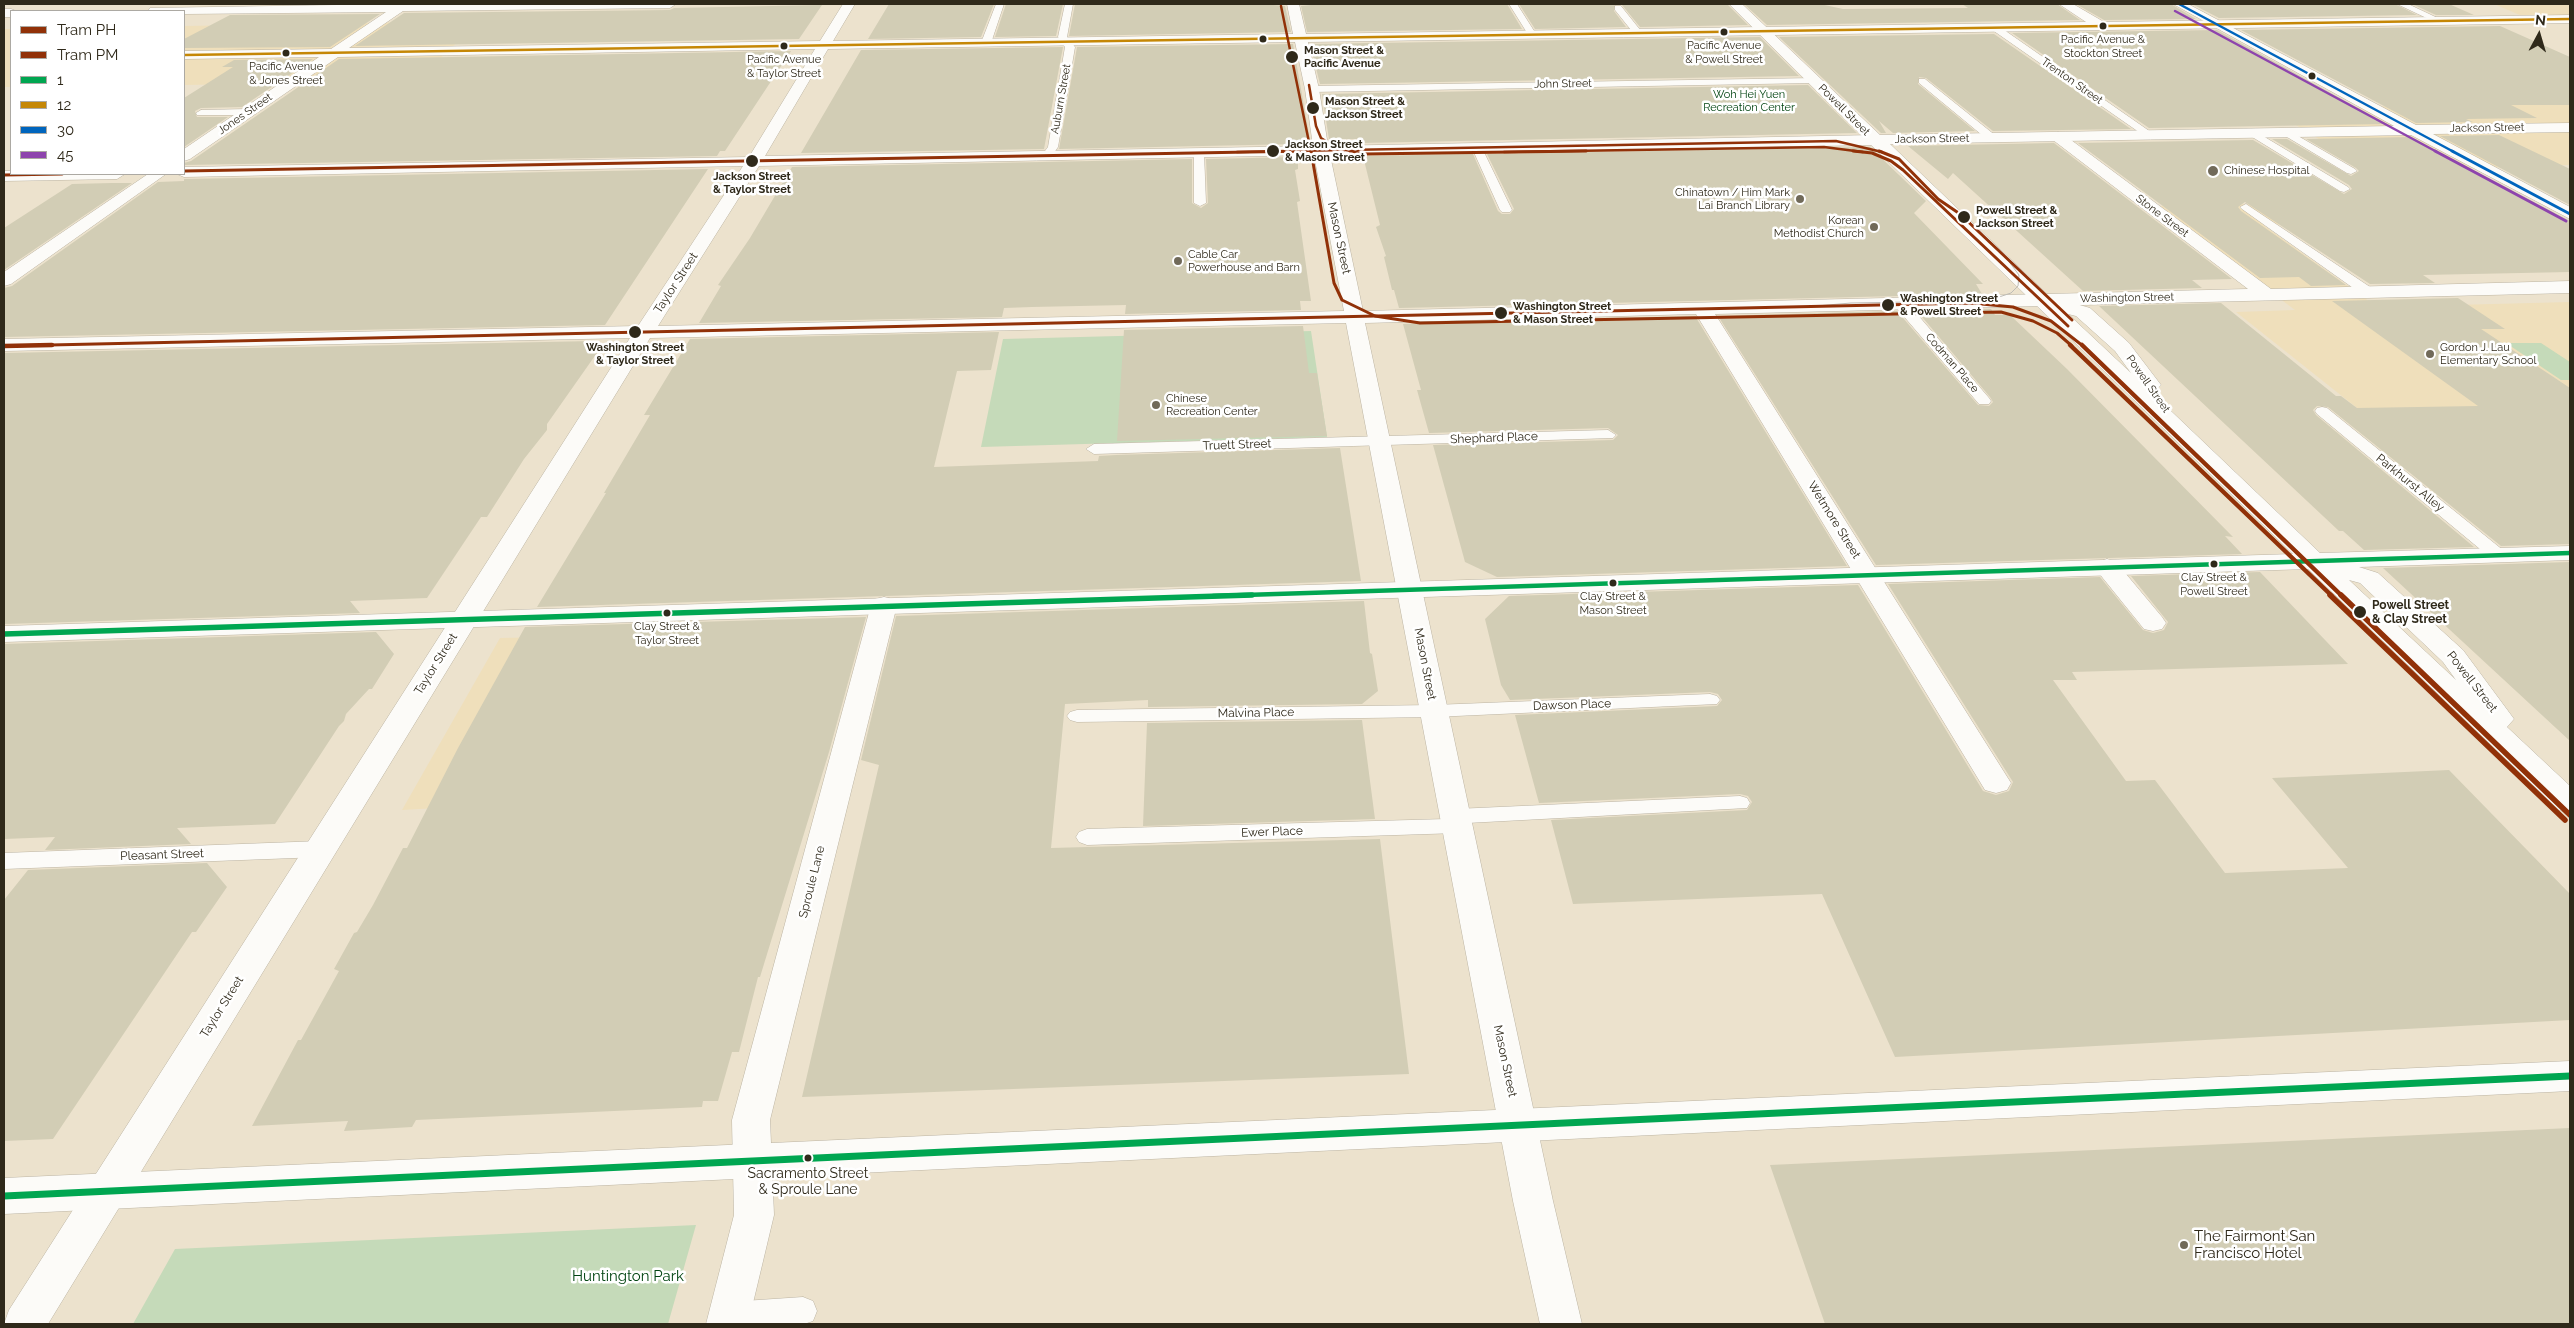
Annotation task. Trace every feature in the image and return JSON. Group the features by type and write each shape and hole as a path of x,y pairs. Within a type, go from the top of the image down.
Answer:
{"street":[{"path":"185,10 402,6 670,4"},
{"name":"Taylor Street","path":"24,1324 644,332 754,162 849,4"},
{"name":"Mason Street","path":"1293,4 1312,89 1320,150 1518,1125 1561,1324"},
{"name":"Powell Street","path":"1735,4 2040,300 2177,427 2314,561 2570,803"},
{"path":"2065,4 2100,26"},
{"path":"2179,4 2570,214"},
{"name":"Jones Street","path":"185,155 402,6"},
{"path":"185,55 2570,18"},
{"name":"Jackson Street","path":"185,172 2570,127"},
{"name":"Stone Street","path":"2058,137 2266,294"},
{"path":"4,176 60,175"},
{"path":"4,280 157,175"},
{"name":"Washington Street","path":"4,345 1355,317 2570,287"},
{"name":"Wetmore Street","path":"1702,308 1996,783"},
{"path":"4,634 2570,553"},
{"path":"2108,567 2153,623"},
{"name":"Sproule Lane","path":"728,1320 754,1215 751,1120 884,605"},
{"path":"4,1196 2570,1076"}],"lane":[{"path":"986,43 1000,4"},
{"name":"Auburn Street","path":"1047,155 1053,147 1070,47 1068,42 1062,37 1069,4"},
{"path":"1513,4 1532,34"},
{"path":"2401,4 2440,20"},
{"path":"1618,8 1638,33"},
{"name":"Trenton Street","path":"1994,27 2150,135"},
{"name":"John Street","path":"1312,89 1814,80"},
{"path":"1922,81 1992,138"},
{"path":"201,113 248,112"},
{"path":"2286,132 2351,171"},
{"path":"2253,133 2344,189"},
{"path":"1477,148 1506,210"},
{"path":"1199,153 1200,203"},
{"path":"2246,207 2368,292"},
{"name":"Codman Place","path":"1900,303 1984,401"},
{"name":"Parkhurst Alley","path":"2322,411 2498,556"},
{"name":"Shephard Place","path":"1380,441 1608,435"},
{"name":"Truett Street","path":"1094,449 1380,441"},
{"name":"Dawson Place","path":"1434,711 1710,700"},
{"name":"Malvina Place","path":"1077,716 1434,711"},
{"path":"1457,821 1740,802"},
{"name":"Ewer Place","path":"1087,837 1457,821"},
{"name":"Pleasant Street","path":"4,861 321,849"},
{"path":"728,1320 803,1311"}],"shaded area":[{"path":"2494,4 2570,4 2570,15 2522,16"},
{"path":"480,21 416,81 185,85 185,26"},
{"path":"4,29 10,29 10,87 4,87"},
{"path":"2570,102 2570,165 2470,168 2570,223 2570,227 2465,229 2270,109"},
{"name":"Gordon J. Lau Elementary School","path":"2253,204 2363,222 2263,225 2377,307 2570,302 2570,526 2486,529 2357,408 2236,312 2295,310 2156,206"},
{"path":"597,636 506,804 402,810 500,638"}],"green space":[{"name":"Chinese Recreation Center","path":"1311,331 1327,437 981,447 1003,339"},
{"path":"2506,343 2541,343 2570,362 2570,380 2561,380"},
{"name":"Huntington Park","path":"696,1225 668,1324 133,1324 175,1249"}],"building":[{"path":"889,4 994,4 981,37 868,39"},
{"path":"1006,4 1063,4 1056,36 995,37"},
{"path":"1075,4 1262,4 1285,6 1291,32 1069,36"},
{"path":"1321,4 1507,4 1522,29 1307,32 1301,6"},
{"path":"1519,4 1615,4 1614,11 1626,27 1535,29"},
{"path":"1615,4 1727,4 1748,25 1640,27 1622,5"},
{"path":"1744,4 1820,4 1843,9 1968,8 1962,4 2057,4 2080,20 1767,25"},
{"path":"2076,4 2171,4 2196,19 2104,20"},
{"path":"2192,4 2395,4 2417,15 2219,18"},
{"path":"2412,4 2449,4 2474,15 2436,15"},
{"path":"822,5 799,39 355,46 404,13 670,10 674,8"},
{"path":"380,14 330,47 185,48 185,38 230,15"},
{"path":"2500,26 2570,57 2570,105 2511,105 2537,118 2466,119 2473,122 2416,123 2241,30"},
{"path":"2217,30 2387,124 2149,128 2012,33"},
{"path":"1994,34 2131,129 1993,131 1926,78 1919,77 1918,84 1975,131 1893,133 1879,121 1886,133 1881,133 1779,37"},
{"path":"1760,37 1799,76 1320,84 1310,44"},
{"path":"1293,44 1310,140 1298,140 1298,144 1059,149 1077,47"},
{"path":"1063,47 1044,149 801,153 861,50"},
{"path":"791,51 725,151 720,151 717,156 185,165 185,163 191,161 339,59"},
{"path":"313,59 242,107 201,108 195,111 197,117 228,117 185,146 185,97 233,67 222,67 234,60"},
{"path":"1808,85 1857,133 1360,143 1359,139 1329,139 1322,94"},
{"path":"2499,135 2570,169 2570,205 2440,136"},
{"path":"2411,137 2570,221 2570,272 2423,275 2435,283 2370,284 2245,202 2238,207 2241,211 2346,285 2311,286 2299,277 2260,278 2078,143 2253,140 2344,194 2352,189 2349,185 2272,139 2287,139 2351,176 2359,171 2306,139"},
{"path":"2054,143 2232,279 2192,280 2202,288 2083,291 1953,173 1948,179 1908,146"},
{"path":"1870,147 1926,201 1914,213 1983,284 1976,284 1982,294 1399,308 1394,290 1392,290 1384,257 1386,256 1376,227 1380,225 1363,156 1473,154 1498,211 1502,214 1510,214 1514,209 1487,154"},
{"path":"1298,157 1298,169 1295,170 1300,201 1297,202 1311,301 1300,301 1301,310 1125,314 1126,305 1032,307 1004,308 1002,317 699,323 721,286 718,285 750,238 792,167 1192,159 1192,203 1201,208 1208,203 1206,159"},
{"path":"708,169 605,325 4,337 4,288 12,286 158,182 184,181 184,179"},
{"path":"132,183 4,270 4,228 72,184"},
{"path":"2458,298 2505,329 2481,329 2570,388 2570,544 2501,546 2328,407 2317,406 2313,410 2316,415 2474,547 2364,550 2343,531 2339,531 2099,306 2221,303 2336,396 2341,396 2357,408 2478,406 2332,301"},
{"path":"1991,309 1995,315 2010,315 2067,369 2233,537 2225,536 2242,554 1876,565 1718,316 1897,311 1978,405 1989,406 1993,402 1990,397 1917,311"},
{"path":"1695,316 1847,566 1497,577 1465,562 1433,445 1613,440 1618,435 1608,428 1429,433 1417,390 1421,390 1403,324"},
{"path":"1303,326 1309,373 1317,373 1327,436 1117,441 1124,330"},
{"path":"999,332 991,370 957,371 934,467 1098,461 1099,456 1116,455 1340,448 1361,581 537,607 606,493 604,493 650,415 644,415 690,339"},
{"path":"594,341 589,348 599,350 547,424 547,430 524,459 487,517 481,517 427,598 350,601 360,613 4,624 4,353"},
{"path":"2570,562 2570,741 2383,568"},
{"path":"2260,572 2348,664 2072,672 2077,680 2053,680 2126,781 2155,780 2225,873 2348,868 2272,778 2449,770 2570,894 2570,1020 1895,1057 1822,894 1573,904 1551,820 1747,810 1752,802 1748,796 1740,794 1539,803 1515,715 1717,706 1722,700 1718,694 1710,692 1510,700 1501,685 1485,619 1509,596 1858,585 1983,791 1996,795 2009,791 2013,782 1888,584 2100,577 2143,630 2153,633 2164,630 2168,622 2131,576"},
{"path":"1364,601 1370,653 1372,654 1378,691 1362,704 1148,707 1148,700 1065,704 1051,848 1380,839 1409,1074 802,1097 879,765 861,760 896,616"},
{"path":"866,617 829,752 760,977 758,977 739,1052 732,1052 718,1101 703,1101 702,1107 416,1120 412,1127 344,1131 348,1121 252,1126 298,1040 301,1040 339,971 334,969 354,933 357,932 373,905 403,848 407,848 458,748 525,627"},
{"path":"376,632 394,654 372,689 369,689 346,714 344,721 275,824 177,828 191,844 45,850 55,837 4,839 4,644"},
{"path":"1362,720 1375,819 1143,826 1147,723"},
{"path":"207,863 227,887 196,932 192,932 53,1139 4,1141 4,900 28,870"},
{"name":"The Fairmont San Francisco Hotel","path":"2570,1128 2570,1324 1825,1324 1770,1165"}],"tram line":[{"name":"PM","path":"1281,6 1300,90 1334,283 1342,300 1351,306 1375,316 1420,323 1971,311 2001,312 2033,321 2057,333 2077,351 2565,820"},
{"name":"PM","path":"1309,85 1316,126 1321,138 1335,147 1364,154 1824,147 1872,153 1891,161 1903,170 2068,326"},
{"name":"PH","path":"185,171 1836,141 1873,148 1899,159 1938,199 1960,214 2072,320"},
{"name":"PH","path":"4,175 10,175"},
{"path":"1805,307 1851,303 1969,301 1996,298 2011,293 2018,286 2019,275 2007,259"},
{"name":"PH","path":"4,346 1971,303 2013,307 2051,321 2082,345 2570,815"}],"transit line":[{"name":"30","path":"2179,4 2570,214"},
{"name":"45","path":"2175,11 2566,221"},
{"name":"12","path":"185,55 2570,19"},
{"name":"1","path":"4,634 2570,553"},
{"name":"1","path":"4,1196 2570,1076"}],"place":[{"name":"Pacific Avenue & Stockton Street","path":"2103,26"},
{"name":"Pacific Avenue & Powell Street","path":"1724,32"},
{"name":"Pacific Avenue & Taylor Street","path":"784,46"},
{"name":"Pacific Avenue & Jones Street","path":"286,53"},
{"name":"Mason Street & Pacific Avenue","path":"1292,57"},
{"name":"Mason Street & Jackson Street","path":"1313,108"},
{"name":"Jackson Street & Mason Street","path":"1273,151"},
{"name":"Jackson Street & Taylor Street","path":"752,161"},
{"name":"Chinese Hospital","path":"2213,171"},
{"name":"Chinatown / Him Mark Lai Branch Library","path":"1800,199"},
{"name":"Powell Street & Jackson Street","path":"1964,217"},
{"name":"Korean Methodist Church","path":"1874,227"},
{"name":"Cable Car Powerhouse and Barn","path":"1178,261"},
{"name":"Washington Street & Powell Street","path":"1888,305"},
{"name":"Washington Street & Mason Street","path":"1501,313"},
{"name":"Washington Street & Taylor Street","path":"635,332"},
{"name":"Gordon J. Lau Elementary School","path":"2430,354"},
{"name":"Chinese Recreation Center","path":"1156,405"},
{"name":"Clay Street & Powell Street","path":"2214,564"},
{"name":"Clay Street & Mason Street","path":"1613,583"},
{"name":"Powell Street & Clay Street","path":"2360,612"},
{"name":"Clay Street & Taylor Street","path":"667,613"},
{"name":"Sacramento Street & Sproule Lane","path":"808,1158"},
{"name":"The Fairmont San Francisco Hotel","path":"2184,1245"}],"park label":[{"name":"Woh Hei Yuen Recreation Center","path":"1749,101"}]}
